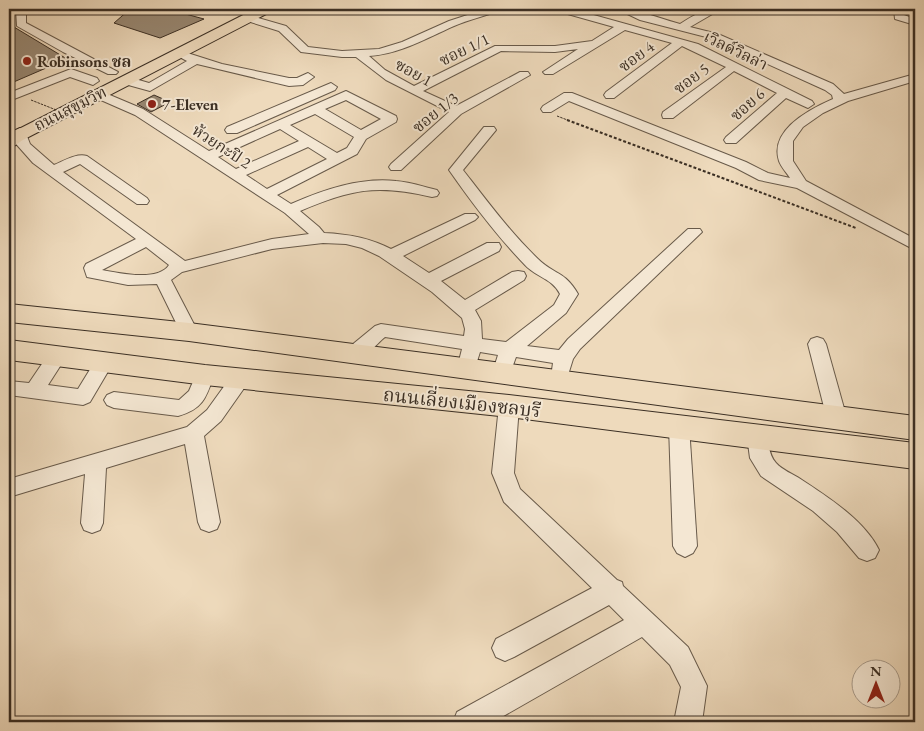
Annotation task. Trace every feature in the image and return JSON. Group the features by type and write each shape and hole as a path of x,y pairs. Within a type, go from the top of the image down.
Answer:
{"highway":[{"path":"9,294 180,331"},
{"path":"9,313 180,331"},
{"name":"ถนนเลี่ยงเมืองชลบุรี","path":"180,331 354,354 470,357 561,370 837,419 915,428"},
{"name":"ถนนเลี่ยงเมืองชลบุรี","path":"9,350 240,379 509,406 915,456"}],"main road":[{"name":"ถนนสุขุมวิท","path":"12,138 95,87 118,76 207,25 244,13 265,9"},
{"name":"ถนนสุขุมวิท","path":"118,76 178,53 224,30 244,13"},
{"path":"207,25 211,30 224,30"},
{"name":"ถนนสุขุมวิท","path":"59,97 95,87"}],"street":[{"path":"21,9 21,24 36,35 118,76 150,87 195,61"},
{"path":"244,13 272,24 293,36 299,47 305,50 360,54 380,52 406,44 452,23 495,9"},
{"name":"เวิลด์วิลล่า","path":"561,9 583,11 622,27 694,46 808,104"},
{"path":"622,9 644,18 714,36 828,87 838,94 839,99"},
{"path":"681,28 699,16 716,9"},
{"path":"899,9 899,17 915,22"},
{"path":"549,72 591,44 622,27"},
{"path":"714,36 731,28"},
{"name":"ซอย 4","path":"610,95 681,42"},
{"path":"482,43 499,48"},
{"name":"ซอย 1/1","path":"414,91 495,52 499,48 555,49 591,44"},
{"path":"178,53 220,69 294,83 308,77"},
{"name":"ซอย 1","path":"360,54 379,70 414,91 457,111"},
{"name":"ซอย 5","path":"668,115 734,66"},
{"name":"ห้วยกะปิ 2","path":"9,98 71,73 139,112 290,210 314,230 319,238"},
{"name":"ซอย 1/3","path":"396,166 457,111 524,75"},
{"path":"797,180 786,162 784,151 788,135 804,118 839,99 915,77"},
{"path":"232,130 328,85 392,119 361,136 348,158 266,195"},
{"name":"ซอย 6","path":"732,140 785,92"},
{"path":"208,157 346,96"},
{"path":"547,109 568,96 742,165 764,176 797,180 915,245"},
{"path":"316,109 361,136"},
{"path":"592,122 608,112"},
{"path":"280,124 309,142 348,158"},
{"path":"635,140 650,129"},
{"path":"489,130 456,170 486,211 533,265 564,283 569,294 560,309 505,362"},
{"path":"12,138 24,145 38,160 178,263 177,268"},
{"path":"234,175 309,142"},
{"path":"683,158 694,146"},
{"path":"53,171 82,159 142,201"},
{"path":"732,176 742,165"},
{"path":"290,210 322,197 367,187 391,185 432,193"},
{"path":"389,257 470,217"},
{"path":"561,370 574,344 694,232"},
{"path":"147,240 92,268 93,273 128,280 149,280 162,278 177,268 266,245 319,238 366,244 428,281 472,316 475,330 470,357"},
{"path":"428,281 493,246"},
{"path":"464,309 518,276"},
{"path":"162,278 180,331"},
{"path":"817,344 837,419"},
{"path":"33,392 57,357"},
{"path":"9,388 83,397 104,363"},
{"path":"114,400 178,408 185,407 194,400 205,375"},
{"path":"9,488 193,433 205,426 215,416 240,379"},
{"path":"509,406 504,473 512,495 680,656 694,686 688,722"},
{"path":"679,426 685,546"},
{"path":"193,433 210,522"},
{"path":"757,436 760,458 769,470 821,504 867,550"},
{"path":"92,523 96,462"},
{"path":"505,648 613,590"},
{"path":"467,722 645,622"}],"path":[{"path":"31,100 74,117"},
{"path":"547,109 546,112 838,222 858,228 873,223"}],"building":[{"path":"130,9 167,9 204,19 160,38 114,23"},
{"path":"9,24 67,59 9,84"},
{"name":"7-Eleven","path":"154,95 170,102 151,112 137,104"}],"place":[{"name":"Robinsons ชล","path":"27,61"},
{"name":"7-Eleven","path":"152,104"}]}
